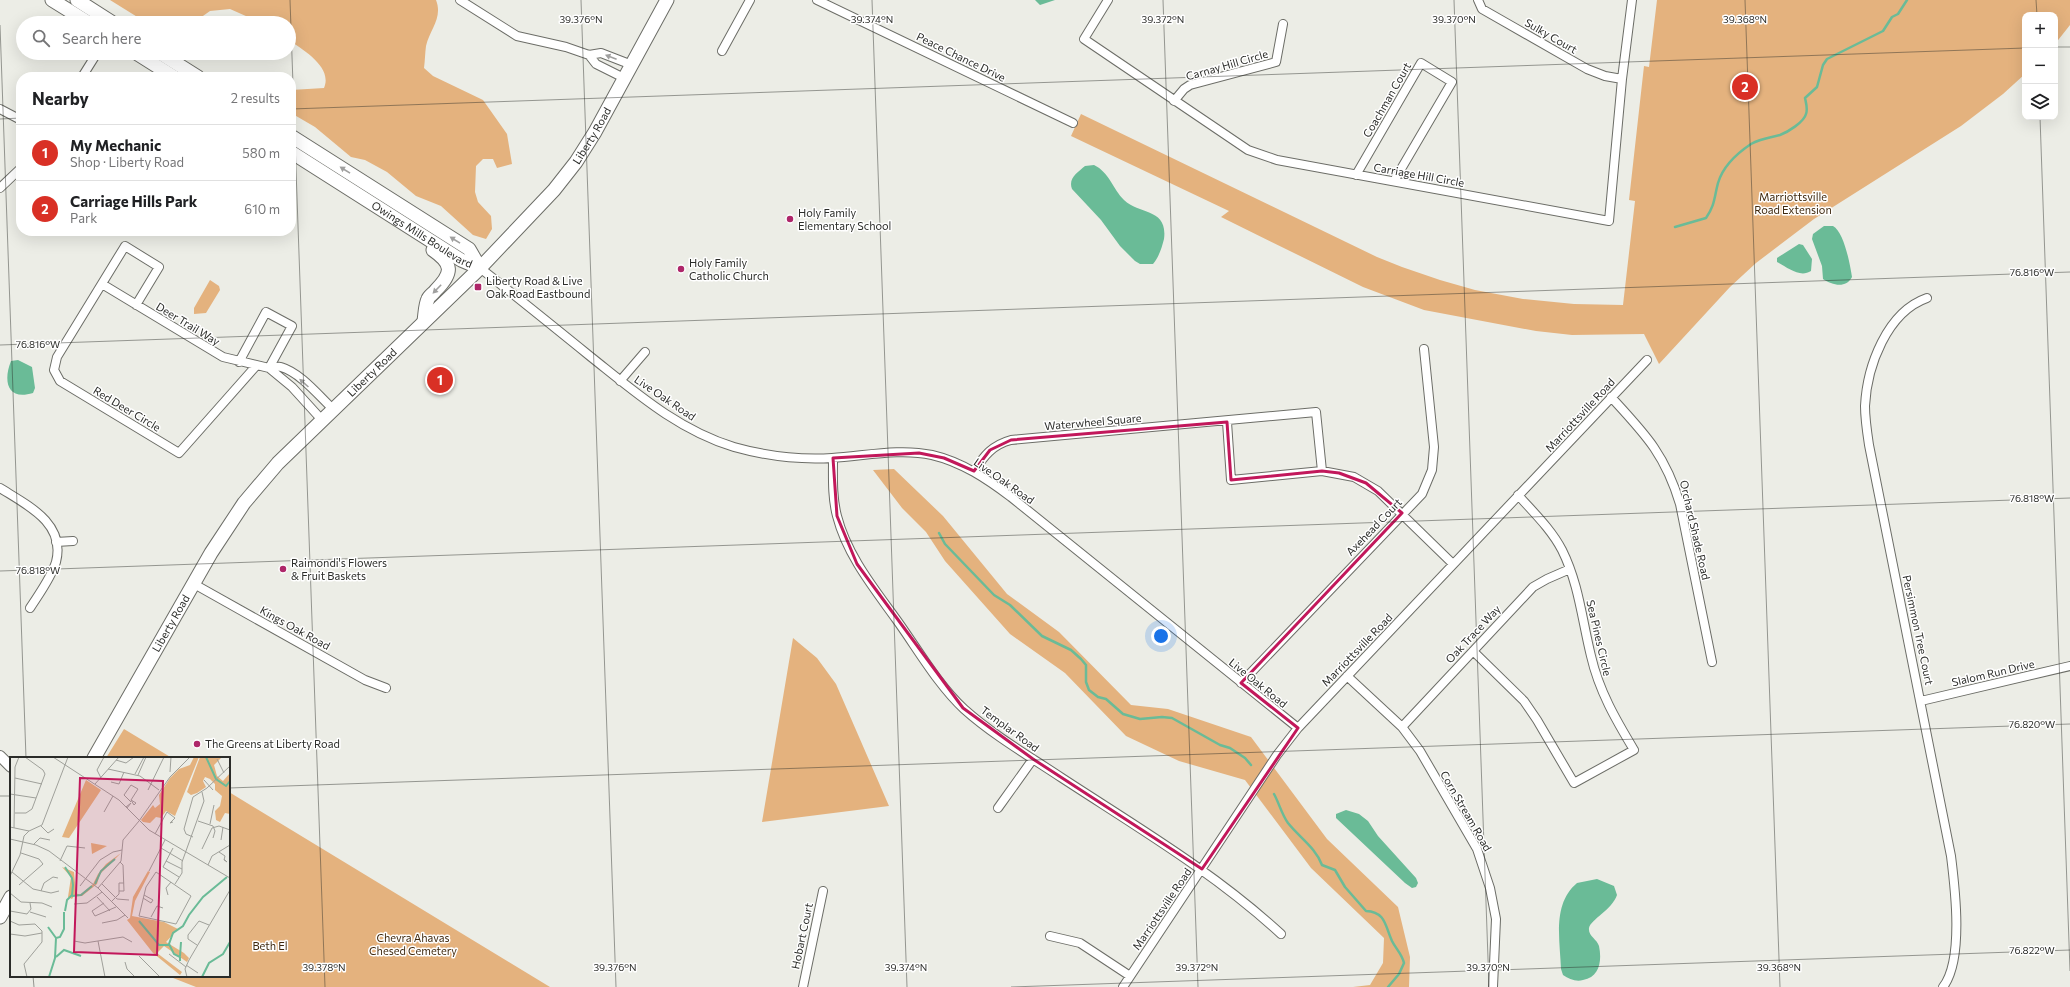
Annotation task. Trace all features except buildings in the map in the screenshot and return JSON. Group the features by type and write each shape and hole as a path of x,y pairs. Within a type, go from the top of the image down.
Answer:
{"main road":[{"path":"52,0 78,16"},
{"path":"77,0 102,16"},
{"name":"Liberty Road","path":"95,757 227,527 252,491 333,409 535,213 567,174 595,132 667,0"},
{"path":"147,60 166,72"},
{"path":"171,60 190,72"},
{"name":"Owings Mills Boulevard","path":"296,139 469,249 480,268"},
{"name":"Owings Mills Boulevard","path":"296,155 461,260 480,268"},
{"path":"424,322 427,300 446,280 448,268 445,258 426,246 425,237"},
{"path":"0,917 10,899"}],"street":[{"path":"460,0 517,36 566,47 589,55 601,53 632,65"},
{"path":"722,51 750,0"},
{"name":"Peace Chance Drive","path":"817,0 1073,123"},
{"name":"Carriage Hill Circle","path":"1108,0 1084,39 1234,142 1262,156 1609,221 1622,79 1632,0"},
{"name":"Sulky Court","path":"1478,0 1482,9 1587,69 1605,76 1622,79"},
{"name":"Carnay Hill Circle","path":"1174,101 1184,89 1190,85 1276,62 1282,24"},
{"path":"589,55 596,64 624,78"},
{"path":"85,72 93,60"},
{"name":"Coachman Court","path":"1356,174 1421,63 1452,82 1394,181"},
{"path":"0,109 16,117"},
{"path":"0,188 16,173"},
{"path":"102,284 125,246 132,250 159,267 136,305"},
{"name":"Live Oak Road","path":"480,268 620,381 664,414 717,441 750,451 786,458 832,458 891,453 919,453 944,458 974,471 1011,497 1298,728"},
{"name":"Deer Trail Way","path":"102,284 217,354 239,362 269,368 280,367 289,371 305,382 333,409"},
{"name":"Red Deer Circle","path":"102,284 57,357 54,370 56,376 60,381 179,453 256,366"},
{"name":"Persimmon Tree Court","path":"1927,298 1911,304 1904,310 1882,344 1869,378 1865,407 1869,445 1952,856 1955,881 1956,938 1952,968 1949,978 1943,987"},
{"path":"239,362 266,312 292,326 269,368 292,388 322,420"},
{"name":"Axehead Court","path":"1241,683 1402,513 1422,494 1432,470 1434,447 1424,349"},
{"name":"Live Oak Road","path":"620,381 645,352"},
{"name":"Marriottsville Road","path":"1123,987 1277,755 1298,728 1647,360"},
{"name":"Orchard Shade Road","path":"1611,397 1650,440 1668,468 1674,483 1680,504 1712,662"},
{"name":"Waterwheel Square","path":"974,471 990,450 997,445 1011,440 1227,422 1316,412 1322,471"},
{"path":"1227,422 1231,480 1322,471 1354,477 1378,491 1453,564"},
{"name":"Templar Road","path":"832,458 837,516 842,532 857,564 944,685 963,708 1033,759 1202,869 1244,900 1281,934"},
{"path":"0,488 35,510 46,519 56,542 56,563 30,608"},
{"name":"Sea Pines Circle","path":"1474,651 1524,701 1538,720 1574,783 1634,750 1610,710 1598,681 1570,569 1561,549 1547,528 1518,495"},
{"path":"56,542 73,541"},
{"name":"Oak Trace Way","path":"1402,727 1533,587 1570,569"},
{"name":"Kings Oak Road","path":"194,584 365,680 386,688"},
{"name":"Slalom Run Drive","path":"1921,701 2070,666"},
{"name":"Corn Stream Road","path":"1347,676 1402,727 1420,751 1477,849 1490,888 1496,919 1493,987"},
{"path":"0,756 10,766"},
{"path":"998,808 1033,759"},
{"name":"Hobart Court","path":"802,987 824,891"},
{"path":"1050,936 1080,943 1130,976"}],"highlighted area":[{"path":"1227,422 1231,480 1322,471 1339,473 1366,483 1402,513 1241,683 1298,728 1202,869 1033,759 963,708 857,564 837,516 833,458 919,453 944,458 974,471 990,450 1011,440"}],"green space":[{"path":"110,0 436,0 438,6 437,18 426,46 424,68 433,76 483,100 507,134 512,164 497,168 493,159 483,159 476,166 475,192 478,202 491,216 492,229 486,239 473,235 441,206 416,196 387,172 365,160 351,157 315,127 296,116 296,90 324,88 326,80 321,66 309,54 296,45 296,16 246,16 230,9 210,11 203,16 136,16"},
{"name":"Marriottsville Road Extension","path":"1657,0 2070,0 2070,25 2058,40 2058,12 2022,12 2022,77 2003,94 1961,126 1814,219 1756,263 1730,287 1659,364 1644,334 1572,335 1536,331 1424,310 1363,287 1221,217 1229,211 1071,136 1081,114 1377,257 1440,280 1475,290 1523,299 1574,304 1623,305 1635,201 1629,200 1644,66 1649,67"},
{"path":"210,280 219,286 220,290 206,313 194,314 194,308"},
{"path":"894,469 943,516 1007,594 1059,632 1131,705 1168,709 1251,737 1327,839 1398,907 1410,957 1409,987 1353,987 1370,985 1383,963 1384,938 1311,868 1245,780 1179,761 1126,736 1065,673 1010,634 945,561 926,532 902,508 873,470"},
{"path":"793,638 817,658 836,684 889,806 762,822"},
{"path":"124,729 170,757 107,757"},
{"path":"230,793 550,987 196,987 171,977 230,977"}],"shaded area":[{"path":"1035,0 1055,0 1040,5"},
{"path":"1094,165 1107,176 1124,200 1130,205 1152,214 1162,222 1164,239 1159,255 1153,264 1140,264 1135,261 1120,246 1101,220 1072,189 1071,182 1076,173 1085,166"},
{"path":"1824,226 1833,226 1837,229 1843,241 1852,277 1846,283 1839,285 1830,283 1823,279 1822,266 1812,239 1813,234"},
{"path":"1799,244 1803,245 1812,259 1811,271 1807,273 1798,273 1777,262 1777,258"},
{"path":"18,360 32,367 35,388 33,393 24,395 17,394 9,388 7,376 11,361"},
{"path":"1346,810 1359,814 1368,821 1378,836 1416,878 1418,883 1416,887 1412,888 1405,883 1336,818 1336,814"},
{"path":"1597,879 1614,886 1617,895 1611,905 1594,921 1589,928 1591,935 1599,946 1600,962 1596,972 1589,978 1580,981 1570,979 1563,975 1561,969 1559,923 1561,912 1564,901 1569,892 1577,883"}],"waterway":[{"path":"1675,227 1706,218 1713,205 1720,177 1731,161 1751,144 1762,139 1780,135 1799,123 1805,117 1807,112 1805,98 1817,87 1823,65 1827,59 1883,31 1892,17 1898,14 1907,0"},
{"path":"939,533 945,544 994,595 1010,605 1042,636 1071,650 1081,659 1086,665 1086,682 1089,690 1098,697 1106,699 1123,714 1140,719 1162,717 1172,718 1220,745 1230,748 1245,758 1251,765"},
{"path":"1274,794 1288,823 1312,848 1322,865 1335,870 1345,887 1366,911 1378,914 1384,921 1392,941 1404,963 1399,974 1388,987"}],"place":[{"name":"Carriage Hills Park","path":"1745,87"},
{"name":"Holy Family Elementary School","path":"790,219"},
{"name":"Holy Family Catholic Church","path":"681,269"},
{"name":"Liberty Road & Live Oak Road Eastbound","path":"478,287"},
{"name":"My Mechanic","path":"440,380"},
{"name":"Raimondi's Flowers & Fruit Baskets","path":"283,569"},
{"name":"The Greens at Liberty Road","path":"197,744"}],"park label":[{"name":"Chevra Ahavas Chesed Cemetery","path":"413,944"},
{"name":"Beth El","path":"270,946"}]}
